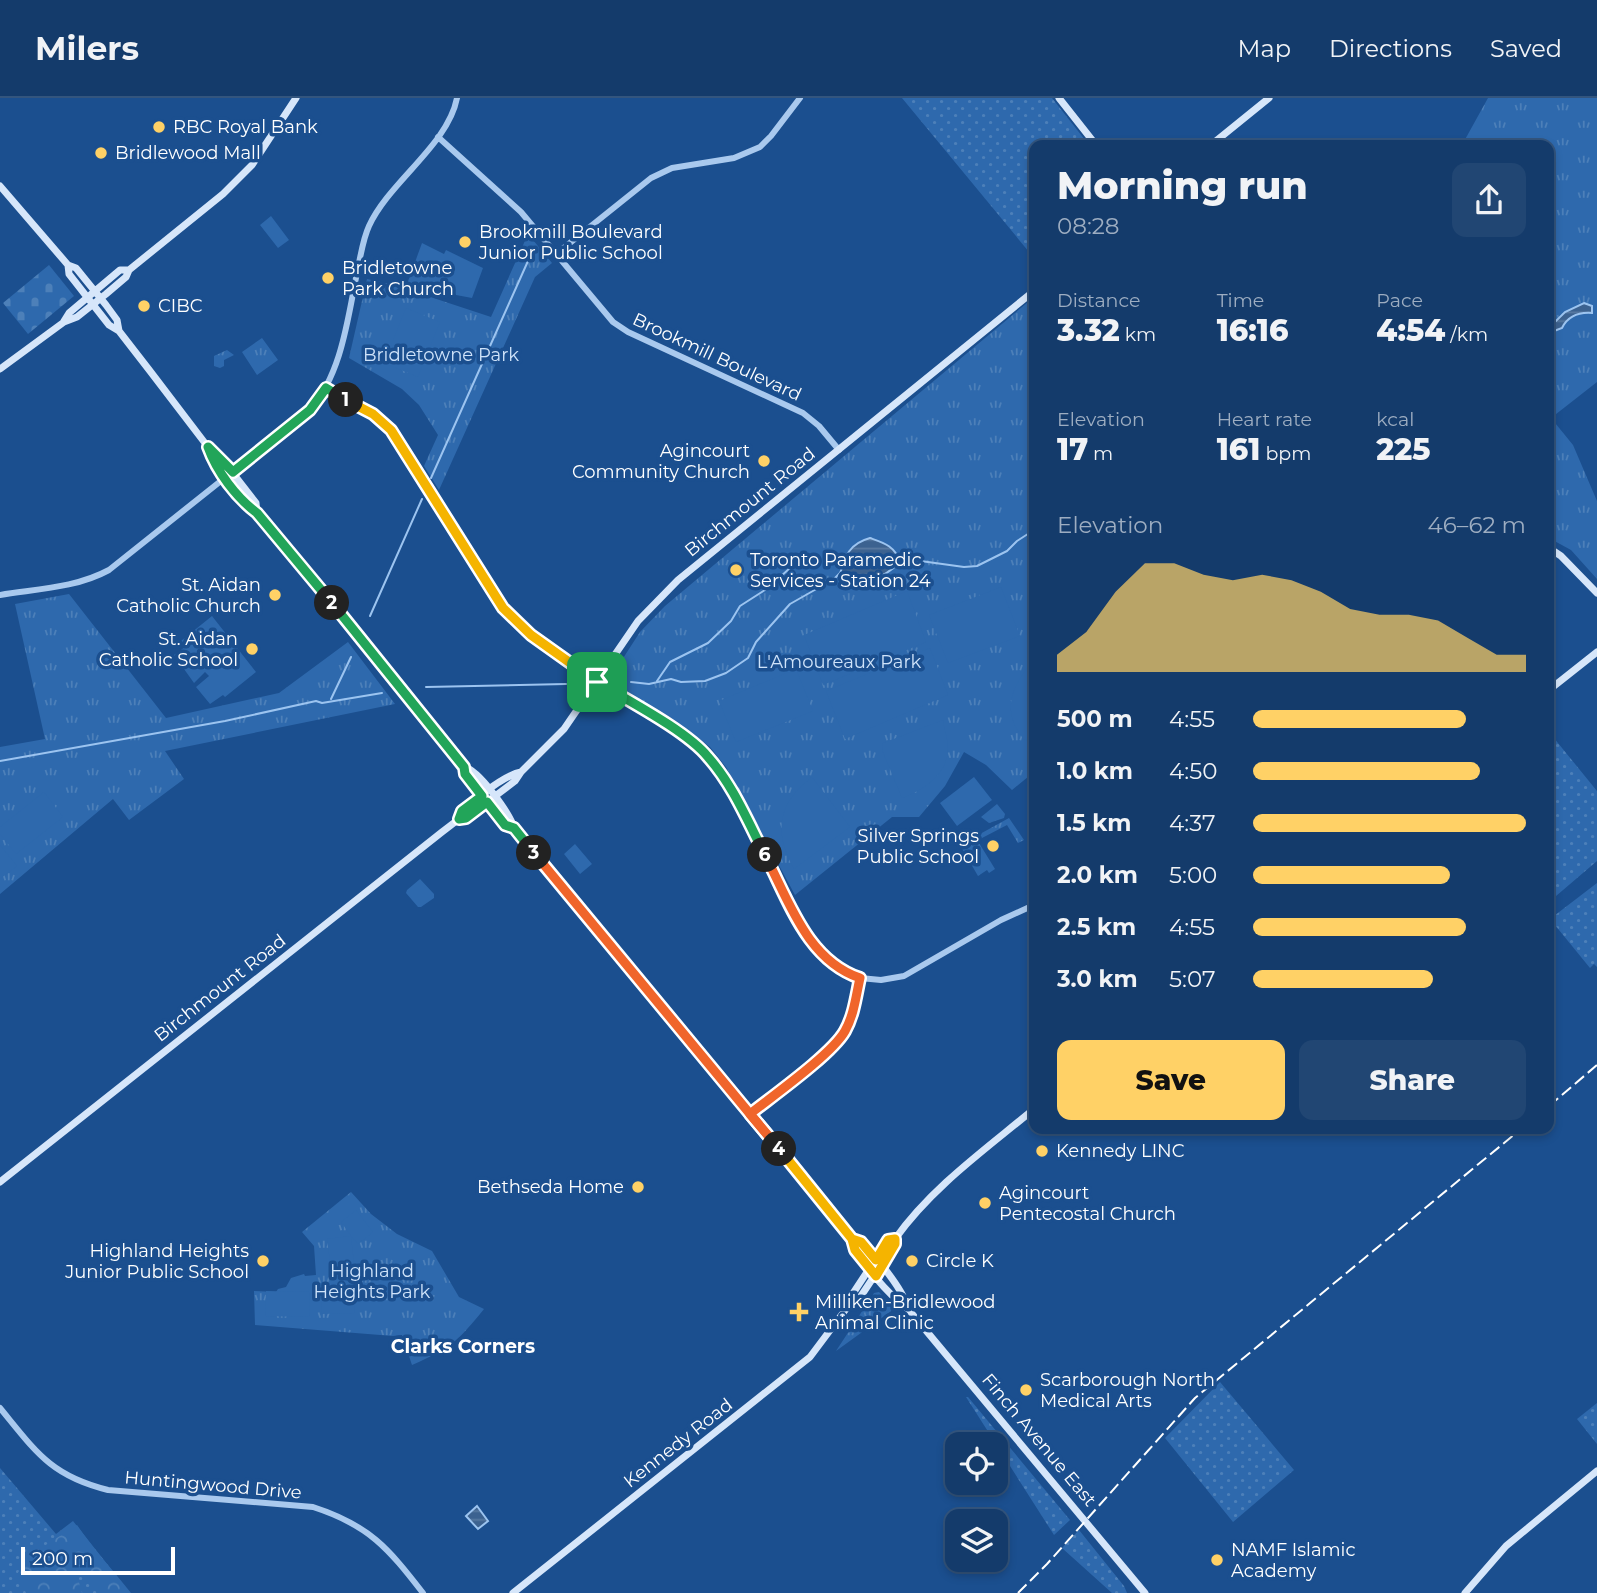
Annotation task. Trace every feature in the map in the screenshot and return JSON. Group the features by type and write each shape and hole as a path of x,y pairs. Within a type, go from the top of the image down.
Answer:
{"main road":[{"path":"0,369 64,321 69,313 98,295 120,270 129,270 223,194 252,165 296,98"},
{"path":"1059,98 1092,140"},
{"path":"1217,140 1269,98"},
{"name":"Finch Avenue East","path":"0,186 68,265 76,268 98,295 117,320 120,331 208,447 233,472 256,503 257,513"},
{"name":"Finch Avenue East","path":"68,265 69,274 90,301 109,325 120,331"},
{"name":"Birchmount Road","path":"0,1182 459,819 462,811 492,793 511,774 520,772 564,729 638,621 678,580 1029,295"},
{"name":"Finch Avenue East","path":"208,447 214,463 225,478 257,513 464,767 465,774 505,825 514,828"},
{"path":"1554,551 1597,593"},
{"path":"1554,686 1597,652"},
{"name":"Finch Avenue East","path":"464,767 471,768 492,793 511,818 514,828 852,1239 855,1250 876,1276 897,1301 908,1309 1145,1593"},
{"name":"Kennedy Road","path":"513,1593 810,1357 876,1276 895,1244 895,1239 917,1211 1029,1113"},
{"name":"Finch Avenue East","path":"852,1239 861,1242 876,1260 904,1295 908,1309"},
{"name":"Kennedy Road","path":"849,1306 848,1301 888,1240 895,1239"},
{"path":"1465,1593 1506,1546 1597,1471"}],"street":[{"path":"0,595 95,578 121,561 310,410 326,388 336,362 366,233 377,209 438,137 456,105 457,98"},
{"path":"556,254 651,178 671,168 734,158 760,147 800,98"},
{"name":"Brookmill Boulevard","path":"438,137 521,212 613,322 628,332 803,413 819,426 839,450"},
{"path":"326,388 373,414 391,430 503,608 531,635 597,682 690,740 708,756 729,785 811,943 833,965 860,978 904,976 1001,920 1029,907"},
{"path":"750,1114 828,1050 842,1035 852,1015 860,978"},
{"name":"Huntingwood Drive","path":"0,1408 40,1457 85,1484 108,1490 313,1507 338,1515 363,1528 385,1546 423,1593"}],"green space":[{"path":"902,98 1052,98 1085,140 1029,140 1029,252"},
{"path":"1488,98 1597,98 1597,382 1554,416 1554,140 1465,140"},
{"path":"271,216 289,240 278,248 260,225"},
{"name":"Bridletowne Park","path":"528,234 552,263 535,277 439,490 424,466 438,435 419,405 402,389 349,358 367,279 394,285 491,317"},
{"path":"422,243 444,254 446,250 483,268 472,298 456,295 450,288 407,284"},
{"path":"49,265 74,296 28,334 3,303"},
{"name":"L'Amoureaux Park","path":"1029,301 1029,776 1012,790 986,765 964,752 945,786 919,817 892,817 795,895 726,767 710,747 609,680 640,632 665,606"},
{"path":"406,308 440,322 418,377 384,363"},
{"path":"262,338 278,360 257,375 242,352"},
{"path":"227,350 234,355 224,360 224,366 214,366 214,356"},
{"path":"1554,422 1573,445 1597,501 1597,579 1571,550 1554,541"},
{"path":"1001,587 1020,636 948,663 929,615"},
{"path":"907,591 926,642 823,685 804,635"},
{"path":"69,594 166,718 279,693 348,642 395,704 165,751 184,779 129,820 113,799 0,894 0,747 45,739 15,604"},
{"path":"212,616 256,672 225,697 223,695 210,704 196,687 209,676 205,672 194,683 174,655 185,647 181,641"},
{"path":"930,648 948,695 845,739 826,691"},
{"path":"1029,666 1029,738 1025,741 1013,721 1011,711 1013,692"},
{"path":"796,669 813,711 736,742 719,701"},
{"path":"943,720 948,748 944,766 926,786 902,798 882,750 883,743"},
{"path":"1554,738 1597,791 1597,861 1554,898"},
{"path":"812,777 850,827 794,869 783,842 782,818 792,797"},
{"path":"974,777 992,800 957,826 940,803"},
{"path":"44,792 63,817 16,854 0,834 0,827"},
{"path":"997,804 1005,814 1004,818 989,823 981,817"},
{"path":"1009,818 1024,840 1018,843 1007,825 982,838 979,843 995,869 989,873 987,870 978,876 960,845"},
{"path":"575,844 592,864 580,874 564,854"},
{"path":"0,845 17,866 0,879"},
{"path":"420,879 434,894 434,898 418,907 406,893"},
{"path":"1597,883 1597,967 1594,964 1590,968 1554,924 1554,916"},
{"name":"Highland Heights Park","path":"351,1192 371,1214 397,1234 432,1251 459,1297 484,1309 452,1343 412,1365 402,1335 255,1325 254,1291 276,1292 286,1287 291,1278 304,1274 316,1275 314,1246 302,1232"},
{"path":"356,1210 373,1232 358,1244 341,1222"},
{"path":"351,1236 355,1273 332,1276 327,1239"},
{"path":"353,1283 355,1313 322,1314 321,1284"},
{"path":"266,1291 310,1292 309,1317 265,1316"},
{"path":"879,1292 894,1309 836,1351 874,1293"},
{"path":"1220,1382 1294,1470 1233,1522 1165,1438"},
{"path":"966,1397 997,1432 988,1432"},
{"path":"1597,1403 1597,1444 1577,1419"},
{"path":"1008,1445 1070,1520 1054,1535 1008,1463"},
{"path":"0,1468 56,1534 73,1521 130,1593 0,1593"},
{"path":"77,1525 131,1593 98,1593 82,1563 75,1568 82,1593 26,1593 22,1583 15,1578 27,1557"},
{"path":"1079,1530 1127,1593 1112,1593 1062,1548"}],"shaded area":[{"path":"1584,303 1592,306 1592,313 1574,316 1567,320 1562,328 1554,331 1554,322 1565,312"},
{"path":"870,538 892,549 900,562 887,573 864,582 839,577 852,548"},
{"path":"477,1506 488,1521 478,1529 466,1516"}],"waterway":[{"path":"431,478 528,261"},
{"path":"370,616 422,499"},
{"path":"899,558 964,567 977,566 1007,551 1029,533"},
{"path":"657,681 670,662 708,643 731,621 740,606 768,588 801,558"},
{"path":"631,682 649,684 671,679 681,682 705,681 726,673 748,658 756,642 790,604 834,579 841,572"},
{"path":"331,699 351,657"},
{"path":"426,687 566,684"},
{"path":"0,761 225,721 316,701 322,703 382,693"}],"railway":[{"path":"1554,1102 1597,1065"},
{"path":"1018,1593 1195,1398 1515,1134"}],"place":[{"name":"RBC Royal Bank","path":"159,127"},
{"name":"Bridlewood Mall","path":"101,153"},
{"name":"Brookmill Boulevard Junior Public School","path":"465,242"},
{"name":"Bridletowne Park Church","path":"328,278"},
{"name":"CIBC","path":"144,306"},
{"name":"Agincourt Community Church","path":"764,461"},
{"name":"Toronto Paramedic Services - Station 24","path":"736,570"},
{"name":"St. Aidan Catholic Church","path":"275,595"},
{"name":"St. Aidan Catholic School","path":"252,649"},
{"name":"Silver Springs Public School","path":"993,846"},
{"name":"Kennedy LINC","path":"1042,1151"},
{"name":"Bethseda Home","path":"638,1187"},
{"name":"Agincourt Pentecostal Church","path":"985,1203"},
{"name":"Highland Heights Junior Public School","path":"263,1261"},
{"name":"Circle K","path":"912,1261"},
{"name":"Milliken-Bridlewood Animal Clinic","path":"799,1312"},
{"name":"Scarborough North Medical Arts","path":"1026,1390"},
{"name":"NAMF Islamic Academy","path":"1217,1560"}],"district":[{"name":"Clarks Corners","path":"463,1346"}],"route":[{"path":"597,682 531,635 503,608 391,430 373,414 326,388 310,410 233,472 208,447 214,463 225,478 321,590 464,767 465,774 482,796 462,811 459,819 466,818 487,802 505,825 514,828 852,1239 861,1242 876,1260 888,1240 895,1239 895,1244 876,1276 855,1250 852,1239 750,1114 835,1044 846,1031 860,978 833,965 811,943 729,785 708,756 690,740 597,682"}]}
